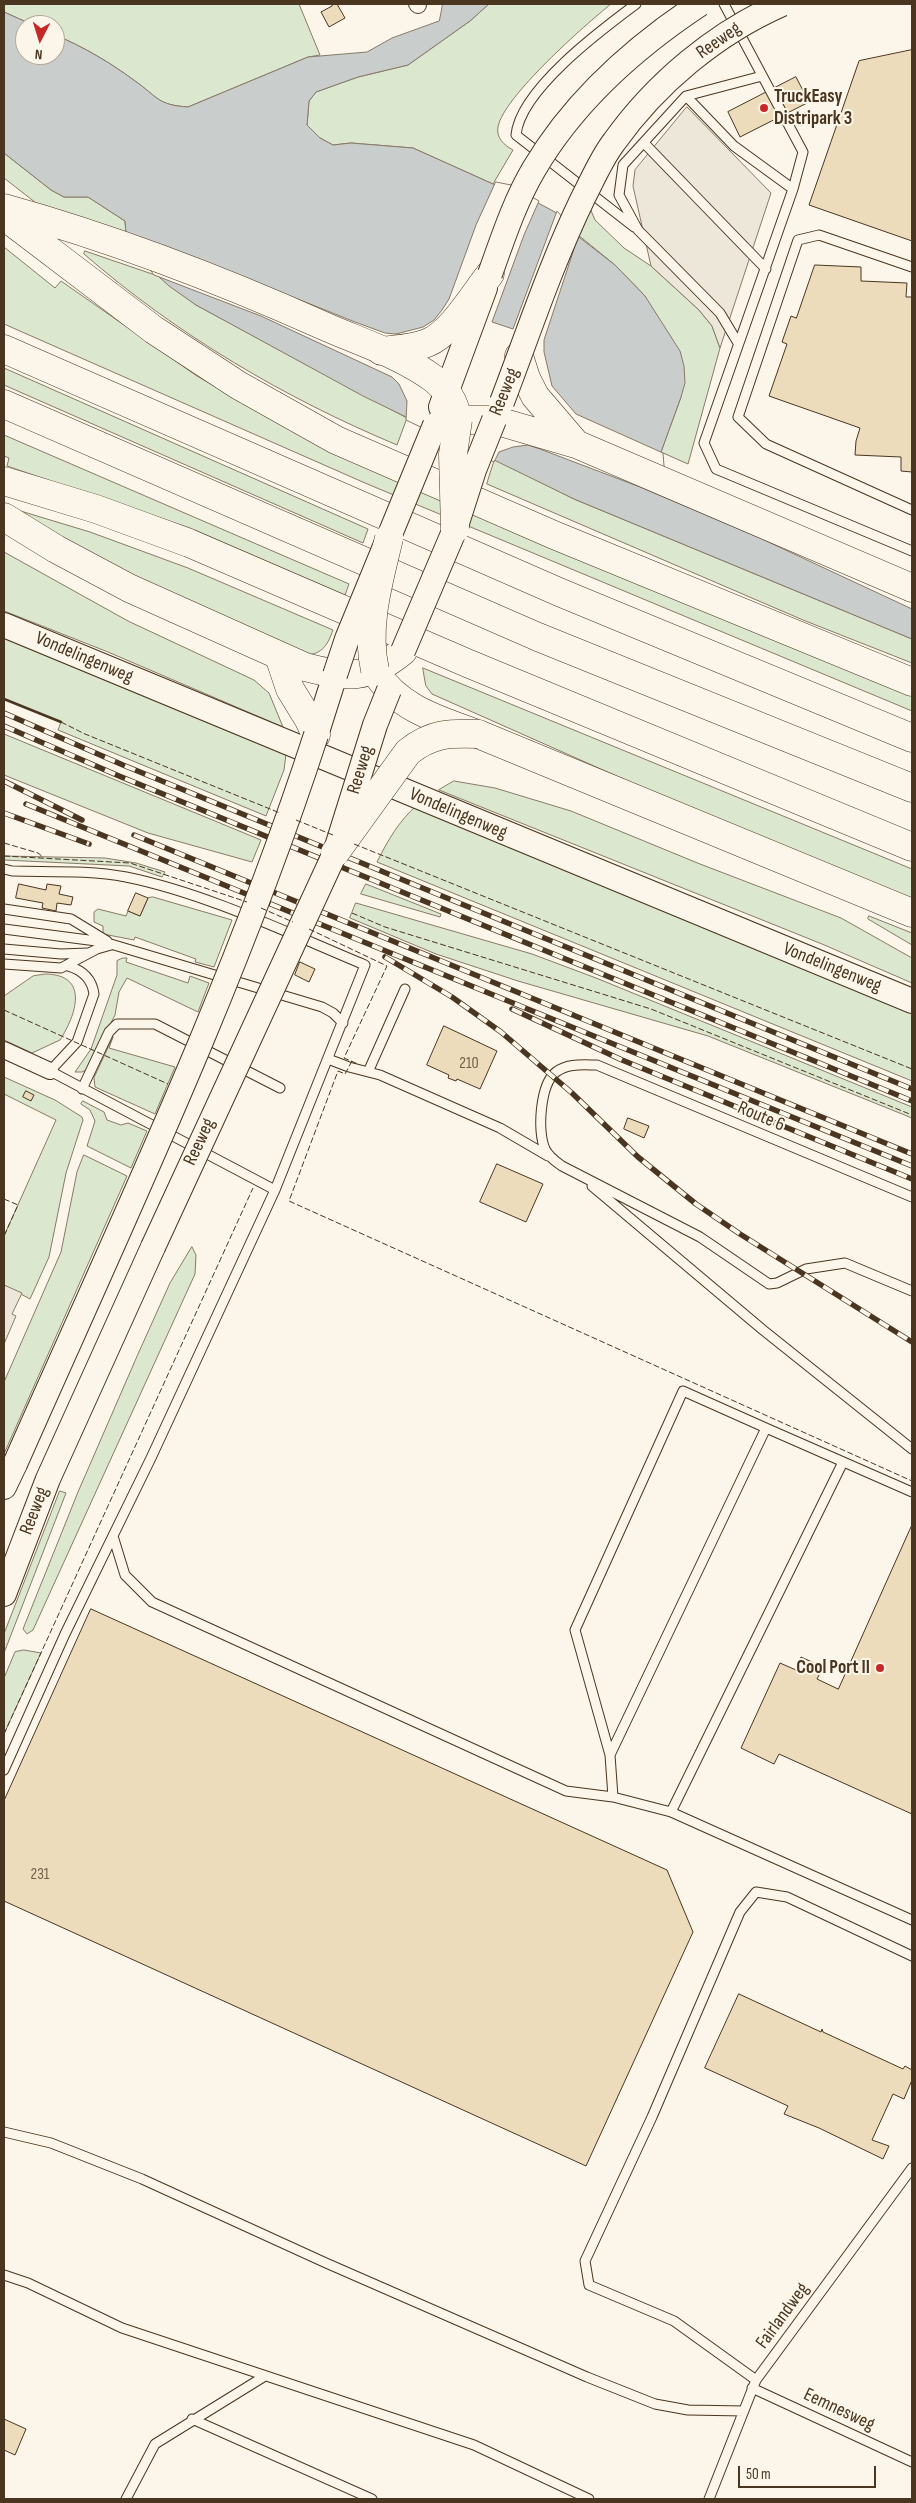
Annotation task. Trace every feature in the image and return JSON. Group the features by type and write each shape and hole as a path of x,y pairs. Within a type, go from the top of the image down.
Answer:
{"highway":[{"path":"4,208 161,257 233,286 380,351 422,371 436,380 452,400 446,423 453,454 455,529"},
{"path":"4,216 154,330 196,359 336,440 554,535 912,682"},
{"path":"380,351 410,348 428,343 438,337 448,328 490,274"},
{"path":"4,350 559,592 912,738"},
{"path":"520,356 526,378 535,396 576,444"},
{"path":"4,404 538,637 912,788"},
{"path":"446,423 494,420 576,444 912,588"},
{"path":"4,481 96,509 189,543 476,666 912,847"},
{"path":"4,517 87,567 278,656 305,667 335,675 358,675 382,680"},
{"path":"389,538 372,624 371,644 382,680 399,698 426,715 478,734 912,912"},
{"path":"382,680 404,651"},
{"path":"278,656 290,688 316,735"},
{"path":"335,853 408,752 424,741 446,733 478,734"}],"main road":[{"path":"446,391 520,196 551,143 575,113 623,62 700,4"},
{"name":"Reeweg","path":"404,651 455,529 474,470 560,250 613,143 646,103 698,55 743,23 782,4"},
{"name":"Reeweg","path":"4,1487 150,1161 203,1033 296,795 347,639 389,538 446,423"},
{"name":"Vondelingenweg","path":"4,625 912,1001"},
{"name":"Reeweg","path":"4,1594 48,1479 197,1149 335,853 375,725 382,680"}],"street":[{"path":"4,1050 50,1071"}],"lane":[{"path":"636,4 589,39 544,83 517,121 516,135 638,230 720,313 738,343"},
{"path":"724,4 803,152 793,189 766,269 738,343 704,443 716,469 912,550"},
{"path":"638,230 619,195 623,165 686,96 762,76"},
{"path":"686,96 734,146 793,189"},
{"path":"644,143 766,269"},
{"path":"912,267 819,235 798,240 738,417 766,444 912,510"},
{"path":"4,1770 65,1634 275,1190 366,965 222,906 146,882 102,874 6,871"},
{"path":"4,909 71,919 113,944"},
{"path":"4,929 113,944 209,975 322,1007 343,1023"},
{"path":"4,964 56,968 68,966 91,953 113,944"},
{"path":"4,949 61,954 91,953"},
{"path":"68,966 84,973 93,987 94,994 77,1042 50,1071 275,1190"},
{"path":"368,1072 405,989"},
{"path":"82,1089 109,1032 117,1024 155,1024 280,1088"},
{"path":"328,1059 380,1075 500,1128 580,1176 700,1236 769,1284 777,1283 806,1269 845,1263 912,1292"},
{"name":"Route 6","path":"550,1157 545,1150 541,1132 546,1082 558,1071 566,1067 597,1066 912,1197"},
{"path":"580,1176 763,1330 912,1449"},
{"path":"613,1797 610,1755 574,1630 683,1391 912,1492"},
{"path":"610,1755 766,1428"},
{"path":"671,1812 842,1462"},
{"path":"113,1536 125,1575 152,1602 566,1792 613,1797 671,1812 912,1920"},
{"name":"Eemnesweg","path":"912,1956 787,1897 756,1892 740,1912 652,2117 585,2261 589,2284 674,2321 754,2384 912,2462"},
{"path":"4,2132 51,2143 142,2179 326,2263 587,2377 655,2404 688,2410 744,2411"},
{"name":"Fairlandweg","path":"709,2499 754,2384 912,2168"},
{"path":"4,2275 28,2283 122,2328 474,2445 589,2499"},
{"path":"126,2499 154,2444 264,2376"},
{"path":"192,2419 372,2499"}],"green space":[{"path":"4,4 299,4 320,55 308,57 188,107 178,106 158,99 106,61 65,39 65,15 15,15 15,17 4,12"},
{"path":"489,4 611,4 529,80 503,114 498,127 498,135 513,150 493,184 413,148 351,143 333,145 320,138 307,125 309,101 316,92 358,77 408,65 470,21"},
{"path":"4,153 51,190 64,197 88,197 125,221 126,232 36,203 4,178"},
{"path":"589,206 595,220 624,248 651,266 699,310 712,326 720,348 688,464 661,452 681,397 645,296 615,265 577,234"},
{"path":"4,247 55,288 61,281 197,376 249,406 912,693 912,711 365,483 4,324"},
{"path":"85,251 158,276 196,305 407,418 397,445 314,407 194,338 120,284 84,254"},
{"path":"4,368 368,529 363,543 4,385"},
{"path":"4,435 349,584 345,595 190,528 7,466 9,458 4,456"},
{"path":"495,459 574,499 912,639 912,663 803,620 487,484"},
{"path":"4,506 90,532 188,568 333,630 327,644 321,650 317,653 306,655 164,595"},
{"path":"4,552 128,621 254,680 269,693 283,727 108,652 4,611"},
{"path":"4,635 286,754 284,770 266,816 58,730 61,722 4,699"},
{"path":"423,668 912,869 912,900 693,810 432,694 426,686"},
{"path":"4,734 261,840 252,862 148,833 4,775"},
{"path":"454,781 495,788 571,811 700,864 841,918 912,958 912,983 822,944 439,790"},
{"path":"417,805 912,1011 912,1081 377,862 394,831"},
{"path":"4,856 105,858 136,863 165,872 162,877 129,866 4,860"},
{"path":"366,884 441,914 440,917 361,894"},
{"path":"153,897 232,920 214,967 195,962 196,959 135,937 134,940 103,934 103,926 94,922 94,912 98,909 126,916 128,911 140,916 148,898"},
{"path":"356,903 532,954 596,978 912,1107 912,1118 708,1036 518,981 436,954 350,918"},
{"path":"869,916 912,933 912,945 868,919"},
{"path":"127,958 126,962 188,983 190,976 209,983 198,1012 127,978 119,992 115,1015 88,1069 82,1072 75,1072 91,1049 117,975 117,961"},
{"path":"46,974 60,976 69,981 74,989 76,998 71,1019 60,1040 32,1053 4,1040 4,996 33,976"},
{"path":"113,1037 109,1048 175,1067 155,1114 95,1087 94,1078"},
{"path":"4,1077 55,1100 82,1117 83,1120 66,1173 49,1257 30,1299 4,1285 4,1236 56,1120 4,1094"},
{"path":"83,1101 104,1112 107,1120 121,1125 128,1123 147,1131 131,1168 87,1146 95,1121 90,1110 81,1104"},
{"path":"84,1155 127,1176 4,1454 4,1382 61,1252 77,1172"},
{"path":"192,1247 196,1255 195,1274 33,1630 27,1634 23,1629 78,1492 170,1283"},
{"path":"60,1491 66,1493 4,1653 4,1634"},
{"path":"24,1650 41,1653 4,1734 4,1678 15,1652"}],"shaded area":[{"path":"443,4 489,4 470,21 408,65 358,77 316,92 309,101 307,125 320,138 333,145 351,143 413,148 493,184 510,188 555,212 566,227 615,265 645,296 680,351 684,366 685,383 661,452 660,462 664,493 912,600 912,639 574,499 363,396 196,305 158,276 126,232 125,221 88,197 64,197 51,190 4,153 4,12 15,17 15,65 65,65 65,39 106,61 158,99 170,104 188,107 308,57 367,52 392,38 439,21"},
{"path":"687,107 771,193 720,348 712,326 699,310 651,266 633,186 635,170"},
{"path":"4,1285 22,1293 12,1314 16,1316 4,1344"}],"pier":[{"path":"496,182 511,185 539,201 524,235 492,322 513,329 557,211 577,234 573,252 544,340 544,352 552,386 576,414 663,453 666,491 912,598 912,609 762,539 640,487 540,449 528,445 513,447 499,452 494,462 406,420 407,401 399,384 392,377 261,316 154,275 123,232 193,257 355,322 385,333 396,334 423,327 434,320 442,310 449,299 476,225"}],"building":[{"path":"331,4 337,4 345,18 329,27 321,12 332,6"},
{"path":"912,50 912,241 809,205 859,61"},
{"path":"796,77 809,102 740,137 728,112"},
{"path":"815,265 861,267 861,281 907,283 906,297 912,297 912,472 901,471 901,457 855,455 856,441 860,428 769,396 787,344 782,342 791,316 796,318"},
{"path":"19,884 46,890 47,884 61,886 59,894 73,897 71,905 57,903 56,911 42,908 43,903 16,898"},
{"path":"136,893 148,898 140,916 128,911"},
{"path":"300,962 315,969 309,982 295,975"},
{"path":"444,1026 497,1051 480,1089 457,1079 456,1081 448,1078 449,1075 427,1065"},
{"path":"26,1091 34,1095 31,1101 23,1097"},
{"path":"628,1118 649,1126 644,1138 624,1129"},
{"path":"497,1164 543,1184 526,1222 480,1202"},
{"name":"Cool Port II","path":"912,1525 912,1814 779,1754 774,1764 741,1748 780,1663 796,1670 801,1657 823,1667 817,1679 838,1689"},
{"path":"91,1609 667,1870 693,1932 586,2166 4,1901 4,1801"},
{"path":"739,1994 821,2032 822,2029 823,2032 903,2069 905,2066 912,2070 912,2080 904,2099 893,2094 872,2140 889,2146 883,2159 819,2128 784,2114 788,2106 705,2068"},
{"path":"4,2419 26,2429 15,2455 4,2450"}],"railway":[{"path":"4,713 123,765 912,1089"},
{"path":"4,726 119,776 912,1101"},
{"path":"4,781 82,820"},
{"path":"26,804 912,1166"},
{"path":"4,813 89,844"},
{"path":"134,835 912,1154"},
{"path":"385,957 452,997 501,1032 572,1093 638,1157 696,1204 740,1234 912,1342"},
{"path":"512,1009 622,1060 912,1179"}],"fence":[{"path":"61,722 85,734 280,813"},
{"path":"296,820 333,835"},
{"path":"4,843 38,853 43,857"},
{"path":"354,844 912,1069"},
{"path":"4,856 130,863 247,902"},
{"path":"261,908 293,922"},
{"path":"352,913 385,927 651,1009 912,1115"},
{"path":"309,929 387,966 344,1058 358,1064"},
{"path":"4,1010 168,1084"},
{"path":"352,1061 345,1074 338,1071 289,1201 912,1481"},
{"path":"4,1734 253,1188"},
{"path":"4,1199 18,1205 4,1236"}],"wall":[{"path":"4,699 61,722"}],"place":[{"name":"TruckEasy Distripark 3","path":"764,108"},
{"name":"Cool Port II","path":"880,1668"}]}
